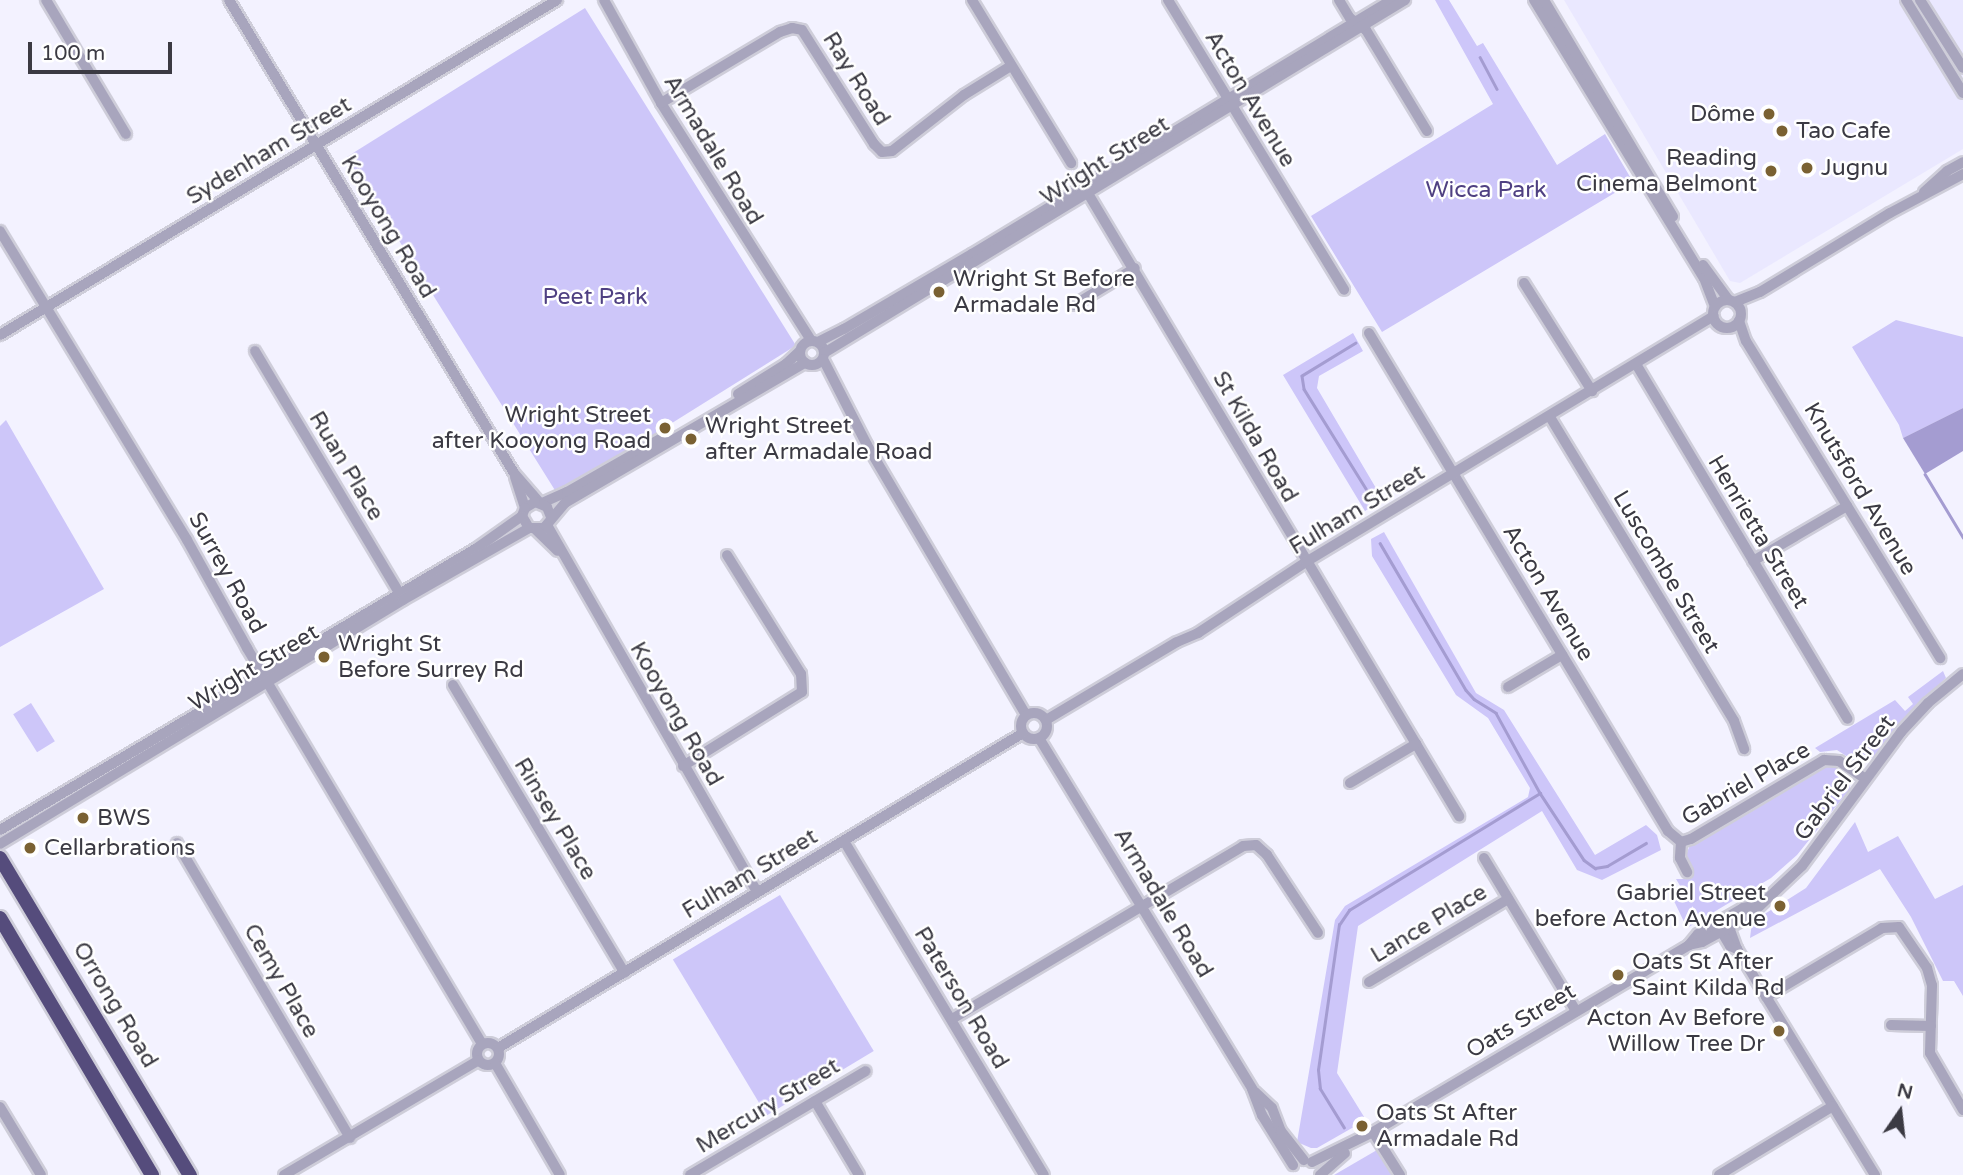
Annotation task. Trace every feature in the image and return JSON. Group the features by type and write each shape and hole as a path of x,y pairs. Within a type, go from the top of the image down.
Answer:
{"highway":[{"name":"Orrong Road","path":"0,858 190,1175"},
{"path":"0,918 152,1175"}],"street":[{"path":"46,0 126,134"},
{"name":"Kooyong Road","path":"229,0 514,473 540,503 547,507 549,521 563,556 757,891"},
{"name":"Sydenham Street","path":"0,335 556,0"},
{"name":"Armadale Road","path":"604,0 661,103 794,318 814,341 816,360"},
{"path":"972,0 1071,163"},
{"name":"Acton Avenue","path":"1168,0 1344,290"},
{"path":"1339,0 1358,24 1427,131"},
{"name":"Wright Street","path":"1358,24 1391,0"},
{"name":"Wright Street","path":"800,349 854,324 1083,185 1358,24 1405,0"},
{"path":"1534,0 1704,278 1715,316 1737,321 1731,301 1708,273 1544,0"},
{"path":"1906,0 1963,93"},
{"path":"1920,0 1963,68"},
{"name":"Ray Road","path":"661,103 780,32 792,28 802,30 874,144 883,152 892,151 964,95 1011,65"},
{"name":"Wright Street","path":"401,596 549,521 565,503 816,360 1089,195 1228,102"},
{"name":"Fulham Street","path":"1922,195 1947,171 1963,162"},
{"name":"Fulham Street","path":"1046,720 1177,642 1198,633 1306,562 1688,333 1715,316 1731,301 1760,292 1922,195 1963,174"},
{"name":"St Kilda Road","path":"1083,185 1135,268 1306,562 1459,816"},
{"name":"Surrey Road","path":"0,231 187,540 264,678 482,1044"},
{"path":"1074,305 1135,268"},
{"path":"1524,283 1592,391"},
{"name":"Fulham Street","path":"1737,321 1760,292"},
{"name":"Armadale Road","path":"794,318 800,349 816,360"},
{"name":"Knutsford Avenue","path":"1737,321 1746,341 1940,658"},
{"name":"Acton Avenue","path":"1369,333 1668,831 1681,842 1680,858 1687,872"},
{"path":"540,503 579,486 711,410 786,364 800,349"},
{"name":"Ruan Place","path":"255,351 401,596"},
{"path":"816,360 831,380 1026,715"},
{"name":"Henrietta Street","path":"1636,364 1848,719"},
{"name":"Luscombe Street","path":"1550,416 1734,721 1744,749"},
{"name":"Kooyong Road","path":"514,473 523,512 533,529 563,556"},
{"name":"Wright Street","path":"0,830 401,596 493,538 523,512 540,503"},
{"path":"1753,561 1847,506"},
{"path":"683,766 802,692 801,674 727,555"},
{"path":"1508,687 1562,655"},
{"name":"Gabriel Street","path":"1723,925 1748,916 1802,866 1866,779 1928,703 1963,674"},
{"name":"Wright Street","path":"0,844 264,678"},
{"name":"Rinsey Place","path":"453,685 625,973"},
{"path":"1026,715 1041,715 1046,720 1047,727 1040,738 1027,737 1023,733 1022,720 1026,715"},
{"name":"Fulham Street","path":"498,1048 1023,733"},
{"name":"Armadale Road","path":"1040,738 1252,1089 1262,1115 1291,1170"},
{"path":"1350,783 1416,744"},
{"name":"Gabriel Place","path":"1681,842 1692,839 1824,760 1839,761 1866,779"},
{"name":"Paterson Road","path":"844,841 1044,1175"},
{"name":"Cemy Place","path":"177,843 350,1138"},
{"path":"951,1019 1243,846 1256,845 1267,855 1318,933"},
{"path":"1484,858 1576,1011"},
{"name":"Lance Place","path":"1369,982 1508,899"},
{"path":"1723,925 1730,946 1737,949 1875,1175"},
{"name":"Oats Street","path":"1291,1170 1373,1132 1723,925"},
{"path":"1766,997 1891,926 1899,927 1927,968 1932,985 1933,1063 1963,1110"},
{"path":"0,932 19,952"},
{"path":"1891,1025 1931,1026"},
{"path":"491,1043 498,1048 500,1056 495,1063 484,1065 479,1060 477,1054 482,1044 491,1043"},
{"path":"284,1175 479,1060"},
{"path":"495,1063 560,1175"},
{"name":"Mercury Street","path":"690,1175 866,1071"},
{"name":"Armadale Road","path":"1252,1089 1272,1108 1281,1131 1320,1175"},
{"path":"815,1101 859,1175"},
{"path":"1719,1175 1833,1106"},
{"path":"0,1107 41,1175"},
{"path":"1373,1132 1399,1175"},
{"name":"Oats Street","path":"1320,1175 1373,1132"}],"shaded area":[{"path":"1564,0 1963,0 1963,149 1740,283 1730,281"},
{"path":"1963,408 1963,451 1925,474 1903,438"}],"green space":[{"name":"Wicca Park","path":"1435,0 1449,0 1477,46 1483,43 1557,165 1605,134 1633,182 1382,332 1311,216 1493,104"},
{"name":"Peet Park","path":"585,8 796,346 558,494 347,157"},
{"path":"1896,320 1963,337 1963,408 1903,438 1899,425 1852,347"},
{"path":"1353,333 1363,351 1319,376 1317,388 1383,500 1365,511 1283,375"},
{"path":"6,420 104,589 0,647 0,426"},
{"path":"1384,532 1476,693 1504,710 1595,855 1646,825 1657,835 1661,850 1602,880 1577,870 1542,811 1358,926 1337,1073 1366,1120 1317,1148 1311,1148 1297,1142 1335,920 1345,906 1528,797 1530,788 1488,718 1456,695 1372,556 1371,539"},
{"path":"1943,671 1946,678 1907,715 1875,757 1854,761 1837,750 1820,752 1815,748 1895,700 1905,711 1913,704 1908,697"},
{"path":"31,703 55,741 37,752 13,714"},
{"path":"1829,765 1849,774 1850,789 1797,855 1771,878 1687,928 1674,901 1685,894 1676,879 1686,879 1693,873 1686,856 1689,847 1820,766"},
{"path":"1855,822 1868,852 1898,836 1935,899 1963,885 1963,996 1954,981 1943,981 1911,917 1880,869 1750,938 1752,922 1806,888"},
{"path":"780,895 874,1051 767,1115 673,959"},
{"path":"1377,1150 1392,1175 1334,1175"}],"waterway":[{"path":"1480,57 1497,89"},
{"path":"1356,343 1302,376 1304,389 1373,500"},
{"path":"1925,474 1963,537"},
{"path":"1380,543 1466,690 1474,699 1496,713 1540,793 1584,860 1595,868 1607,866 1646,843"},
{"path":"1344,1128 1320,1089 1318,1070 1339,925 1349,910 1540,793"}],"place":[{"name":"Dôme","path":"1769,114"},
{"name":"Tao Cafe","path":"1782,131"},
{"name":"Jugnu","path":"1807,168"},
{"name":"Reading Cinema Belmont","path":"1771,171"},
{"name":"Wright St Before Armadale Rd","path":"939,292"},
{"name":"Wright Street after Kooyong Road","path":"665,428"},
{"name":"Wright Street after Armadale Road","path":"691,439"},
{"name":"Wright St Before Surrey Rd","path":"324,657"},
{"name":"BWS","path":"83,818"},
{"name":"Cellarbrations","path":"30,848"},
{"name":"Gabriel Street before Acton Avenue","path":"1780,906"},
{"name":"Oats St After Saint Kilda Rd","path":"1618,975"},
{"name":"Acton Av Before Willow Tree Dr","path":"1779,1031"},
{"name":"Oats St After Armadale Rd","path":"1362,1126"}]}
